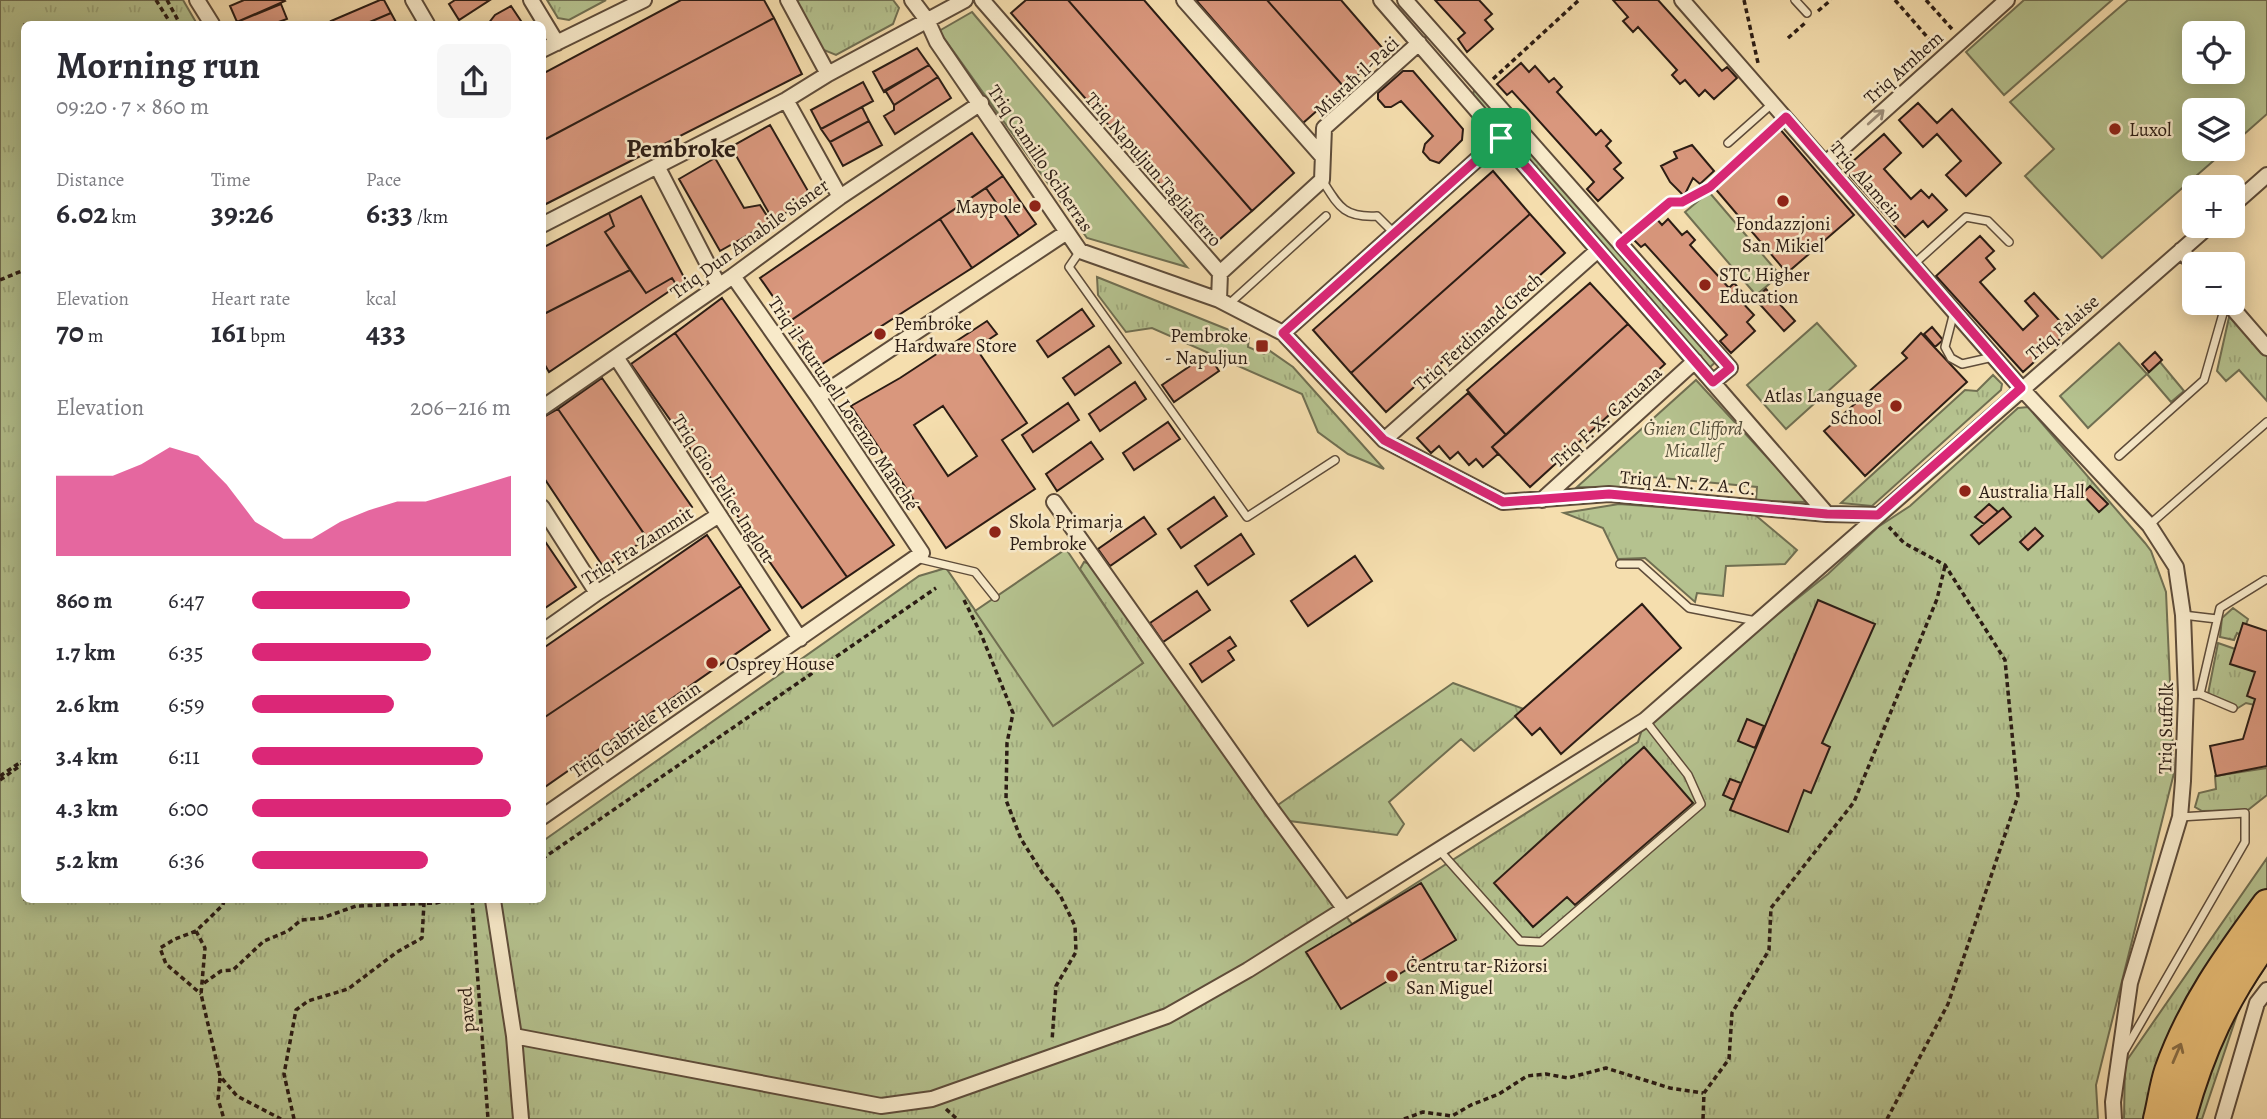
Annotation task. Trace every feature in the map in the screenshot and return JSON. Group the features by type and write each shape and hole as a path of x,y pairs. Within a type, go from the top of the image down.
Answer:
{"highway":[{"path":"2158,1119 2168,1073 2196,1008 2224,961 2267,904"},
{"path":"2181,1119 2191,1082 2214,1021 2250,961 2267,939"}],"street":[{"path":"197,0 210,21"},
{"path":"413,0 425,21"},
{"path":"531,0 544,21"},
{"path":"546,48 644,0"},
{"path":"788,0 828,74"},
{"name":"Triq Camillo Sciberras","path":"912,0 927,20 937,42 1080,251 1224,302"},
{"path":"546,223 786,100 828,74 965,0"},
{"name":"Triq Napuljun Tagliaferro","path":"982,0 1220,274 1224,302"},
{"path":"1184,0 1322,156"},
{"path":"1381,0 1827,514"},
{"path":"1405,0 1730,368 1713,382"},
{"name":"Triq Alamein","path":"1682,0 2021,388"},
{"name":"Triq Arnhem","path":"1826,163 2007,0"},
{"path":"546,25 557,43"},
{"name":"Misraħ il-Paċi","path":"1322,180 1325,128 1419,43"},
{"path":"786,100 840,197"},
{"name":"Triq Dun Amabile Sisner","path":"546,405 733,276 840,197 981,103"},
{"path":"1283,333 1501,138"},
{"path":"657,166 719,284"},
{"path":"2245,195 2267,176"},
{"path":"1220,274 1322,180"},
{"path":"818,397 1067,232"},
{"name":"Triq Falaise","path":"514,1036 881,1106 932,1099 1167,1016 1248,970 1644,720 2195,238"},
{"name":"Triq Ferdinand Grech","path":"1384,440 1598,250"},
{"name":"Triq il-Kurunell Lorenzo Manché","path":"733,276 818,397 918,555"},
{"path":"1224,302 1283,333 1384,440"},
{"path":"2238,315 2267,348"},
{"name":"Triq Gio. Felice Inglott","path":"616,358 800,639"},
{"name":"Triq F. X. Caruana","path":"1542,500 1695,361"},
{"name":"Triq Suffolk","path":"2021,388 2149,525 2176,567 2183,615 2193,695 2180,817 2130,983 2113,1102 2114,1119"},
{"name":"Triq A. N. Z. A. C.","path":"1384,440 1503,502 1609,494 1827,514 1878,515"},
{"path":"1054,502 1344,908"},
{"path":"546,513 597,593"},
{"name":"Triq Fra Zammit","path":"546,629 719,515"},
{"name":"Triq Gabriele Henin","path":"546,814 918,555"},
{"path":"493,903 514,1036 522,1119"},
{"path":"2223,1119 2257,1003 2267,990"}],"lane":[{"path":"1796,0 1807,13"},
{"path":"1728,143 1773,102"},
{"path":"1322,180 1342,209 1359,217 1377,216 1394,233"},
{"path":"1224,302 1326,216"},
{"path":"1914,264 1965,217 1988,221 2009,242"},
{"path":"1080,251 1069,267 1247,517 1335,460"},
{"path":"1954,311 1945,347 1951,358 1962,364 1994,356"},
{"path":"2119,456 2204,380 2223,315"},
{"path":"2149,525 2267,422"},
{"path":"918,555 975,572 995,597"},
{"path":"1620,564 1640,564 1689,608 1756,621"},
{"path":"2233,708 2193,695 2220,608 2265,580"},
{"path":"2183,615 2217,619"},
{"path":"1439,850 1520,941 1541,942 1701,804 1688,775 1644,720"},
{"path":"2118,1063 2245,842 2245,813 2180,817"}],"path":[{"path":"156,0 168,21"},
{"path":"166,0 176,21"},
{"path":"1483,89 1579,0"},
{"path":"1744,0 1758,63 1748,74"},
{"path":"1895,0 1937,49"},
{"path":"1926,0 1953,30 1961,23"},
{"path":"1620,244 1670,202 1682,202 1710,187 1786,117"},
{"path":"0,279 21,270"},
{"path":"1878,515 1904,543 1945,565 2005,660 2018,796 1948,1004 1887,1119"},
{"path":"1703,1119 1704,1093 1729,1059 1732,1013 1769,950 1771,908 1854,802 1937,599 1945,565"},
{"path":"546,856 936,589"},
{"path":"964,600 1013,713 1007,743 1006,800 1021,839 1060,895 1075,926 1076,952 1056,986 1052,1046 1048,1058"},
{"path":"0,778 21,764"},
{"path":"201,994 166,964 160,947 196,931 224,903"},
{"path":"202,984 222,971 233,970 264,941 288,932 301,920 322,918 356,906 424,903 422,938 397,952 348,989 308,1001 296,1010 284,1074 294,1119"},
{"name":"paved","path":"472,903 488,1119"},
{"path":"196,931 205,948 201,994 220,1076 218,1099 224,1119"},
{"path":"1404,1119 1423,1112 1452,1116 1499,1094 1527,1076 1546,1074 1568,1078 1606,1068 1670,1088 1704,1093"},
{"path":"220,1076 237,1096 281,1119"}],"green space":[{"path":"0,0 183,0 195,21 21,21 21,903 546,903 546,839 919,576 946,568 1054,725 1143,663 1080,569 1084,562 1091,564 1352,924 1638,742 1645,720 1828,574 1878,527 1910,506 2018,408 2028,407 2145,543 2151,551 2166,592 2174,773 2096,1085 2098,1119 0,1119"},
{"path":"547,0 606,0 569,20 558,18"},
{"path":"793,0 893,0 899,8 893,24 836,55 819,48"},
{"path":"2024,0 2112,0 2004,95 1966,52"},
{"name":"Luxol","path":"2128,0 2267,0 2267,114 2245,133 2245,98 2182,98 2182,161 2213,161 2197,175 2182,175 2182,188 2102,258 2025,176 2054,149 2010,102"},
{"path":"972,12 1187,267 1087,238 939,31"},
{"path":"1474,90 1482,91 1719,359 1709,368 1472,100"},
{"path":"1709,192 1780,275 1756,295 1685,212"},
{"path":"1097,277 1249,338 1248,347 1264,354 1270,351 1293,367 1384,469 1348,454 1318,432 1302,394 1152,328 1126,332 1098,295"},
{"path":"2230,315 2232,315 2267,355 2267,401 2239,370 2226,381 2217,371"},
{"path":"1817,323 1856,366 1786,429 1747,385"},
{"path":"2119,343 2147,374 2088,428 2060,396"},
{"path":"2160,362 2184,391 2171,402 2147,374"},
{"path":"1993,375 2002,384 2001,390 1872,506 1841,503 1965,390 1977,391"},
{"name":"Ġnien Clifford Micallef","path":"1696,380 1808,502 1756,501 1757,487 1630,475 1626,488 1577,487"},
{"path":"1619,504 1754,514 1797,550 1785,564 1726,566 1723,596 1697,593 1695,602 1645,558 1618,559 1603,528 1564,513"},
{"path":"1066,549 1143,663 1053,726 975,611"},
{"path":"2233,608 2248,619 2242,635 2237,633 2234,640 2220,637 2222,618"},
{"path":"2218,643 2238,650 2260,670 2259,706 2246,703 2238,708 2208,694"},
{"path":"1453,683 1524,709 1474,751 1461,739 1389,802 1404,824 1397,835 1282,820 1275,807"},
{"path":"2267,768 2267,795 2248,810 2202,811 2195,807 2199,793 2216,789 2215,776"},
{"path":"2267,858 2267,889 2206,973 2155,1074 2143,1119 2124,1119 2125,1063"},
{"path":"2267,959 2267,964 2240,1006 2202,1119 2187,1119 2212,1050"}],"building":[{"path":"244,0 285,1 239,21 237,21 230,6"},
{"path":"380,0 384,0 391,13 372,21 331,21"},
{"path":"455,0 490,0 459,20 449,4"},
{"path":"681,0 764,0 774,18 546,139 546,72"},
{"path":"1026,0 1068,0 1252,211 1213,245 1011,13"},
{"path":"1068,0 1144,0 1294,173 1252,211"},
{"path":"1196,0 1267,0 1344,87 1303,123"},
{"path":"1267,0 1341,0 1385,51 1344,87"},
{"path":"1435,0 1479,0 1492,14 1485,20 1493,29 1467,52 1458,39 1465,33"},
{"path":"1613,0 1658,0 1722,71 1727,67 1737,78 1714,99 1705,90 1699,96 1685,80 1680,84 1672,75 1677,70 1638,27 1633,32 1623,21 1628,17"},
{"path":"281,4 287,19 281,21 239,21"},
{"path":"511,6 521,21 490,21 495,15"},
{"path":"391,13 395,21 372,21"},
{"path":"774,18 802,74 546,204 546,139"},
{"path":"917,48 929,65 884,92 873,72"},
{"path":"1521,63 1529,72 1535,66 1549,82 1554,78 1562,87 1557,92 1596,135 1601,130 1611,141 1606,146 1621,163 1614,169 1623,178 1598,201 1587,189 1594,182 1512,91 1507,95 1497,84"},
{"path":"929,65 938,77 894,105 885,90"},
{"path":"1403,71 1413,71 1463,129 1462,140 1439,163 1430,160 1423,152 1425,144 1433,136 1401,101 1391,107 1385,107 1378,99 1378,93"},
{"path":"938,77 951,98 895,134 884,116 894,110 894,105"},
{"path":"863,82 873,101 821,129 811,110"},
{"path":"1918,103 1937,123 1952,109 2001,163 1966,196 1946,175 1961,161 1937,134 1923,147 1899,120"},
{"path":"862,107 869,121 830,142 821,129"},
{"path":"869,121 882,145 843,166 830,142"},
{"path":"770,125 812,198 773,220 731,147"},
{"name":"Fondazzjoni San Mikiel","path":"1779,128 1854,215 1787,273 1713,186"},
{"path":"972,133 1003,176 790,321 760,278"},
{"path":"1884,134 1901,153 1884,169 1911,199 1921,190 1929,198 1932,194 1947,210 1928,227 1923,221 1905,237 1844,169"},
{"path":"1692,145 1714,171 1700,184 1693,178 1684,196 1670,182 1661,166 1677,158 1674,152"},
{"path":"715,158 744,208 760,205 771,222 720,251 679,179"},
{"path":"1493,171 1530,214 1351,373 1313,330"},
{"path":"1003,176 1036,224 1019,236 986,188"},
{"path":"986,188 1019,236 972,268 940,219"},
{"path":"641,196 686,281 677,286 672,278 646,293 605,232 614,226 609,213"},
{"path":"609,213 614,226 605,232 630,270 546,313 546,246"},
{"path":"1530,214 1565,253 1386,412 1351,373"},
{"name":"STC Higher Education","path":"1655,217 1662,225 1668,219 1682,235 1687,231 1695,240 1690,245 1729,288 1734,283 1744,294 1739,299 1754,315 1747,322 1755,331 1731,353 1720,341 1727,335 1645,244 1641,247 1632,238"},
{"path":"940,219 972,268 819,366 790,321"},
{"path":"1980,236 1994,251 1986,258 1995,269 1980,282 2023,330 2038,316 2025,301 2034,293 2069,331 2023,372 1936,276"},
{"path":"630,270 646,293 672,278 677,286 549,372 546,367 546,313"},
{"path":"1590,283 1628,324 1506,435 1467,390"},
{"path":"1766,289 1795,321 1784,331 1755,299"},
{"path":"722,298 894,545 847,577 675,333"},
{"path":"1082,309 1094,326 1048,357 1037,341"},
{"path":"987,321 997,334 976,348 1027,423 1002,440 1035,489 946,548 851,406 900,378","holes":["943,406 977,456 948,476 914,425"]},
{"path":"1628,324 1665,364 1530,487 1492,447"},
{"path":"1932,327 1943,340 1935,347 1924,334"},
{"path":"675,333 847,577 802,608 631,364"},
{"name":"Atlas Language School","path":"1921,333 1967,382 1865,476 1824,431 1907,358 1902,353"},
{"path":"1109,346 1121,363 1075,395 1063,378"},
{"path":"2155,352 2162,360 2149,372 2142,364"},
{"path":"1208,354 1219,371 1174,402 1162,385"},
{"path":"602,378 692,507 647,538 558,409"},
{"path":"1135,382 1146,399 1100,431 1089,414"},
{"path":"1468,393 1506,435 1492,447 1498,454 1483,467 1476,459 1469,465 1458,452 1450,459 1439,446 1431,453 1417,438"},
{"path":"1068,403 1079,420 1033,452 1022,435"},
{"path":"558,409 647,538 604,568 546,481 546,416"},
{"path":"1168,422 1180,439 1134,470 1123,453"},
{"path":"1091,442 1103,459 1057,491 1046,474"},
{"path":"2090,486 2108,504 2099,512 2082,494"},
{"path":"1214,497 1227,516 1181,548 1168,529"},
{"path":"1989,504 1998,512 1984,524 1975,517"},
{"path":"2003,508 2011,517 1979,544 1971,535"},
{"path":"1144,517 1156,534 1110,566 1098,549"},
{"path":"2035,528 2043,536 2028,550 2020,542"},
{"path":"1241,534 1254,554 1208,585 1195,566"},
{"path":"707,535 741,586 546,716 546,646"},
{"path":"546,543 576,587 546,607"},
{"path":"1355,556 1372,581 1308,626 1291,601"},
{"path":"741,586 770,630 546,786 546,716"},
{"path":"1197,591 1210,610 1163,642 1150,623"},
{"path":"1818,600 1875,624 1822,743 1830,747 1811,793 1804,790 1788,832 1730,810"},
{"path":"1642,604 1681,648 1561,754 1540,728 1532,735 1515,716"},
{"path":"2243,623 2267,631 2267,766 2216,776 2210,746 2243,739 2255,699 2247,696 2255,672 2230,664"},
{"path":"1230,637 1236,646 1228,651 1234,660 1202,682 1190,664"},
{"path":"1747,719 1764,726 1755,748 1738,741"},
{"path":"1644,747 1693,803 1575,905 1567,897 1533,927 1494,883"},
{"path":"1730,779 1741,783 1734,800 1723,795"},
{"path":"1421,883 1456,940 1341,1009 1306,952"}],"place":[{"name":"Luxol","path":"2115,129"},
{"name":"Fondazzjoni San Mikiel","path":"1783,201"},
{"name":"Maypole","path":"1035,206"},
{"name":"STC Higher Education","path":"1705,285"},
{"name":"Pembroke Hardware Store","path":"880,334"},
{"name":"Pembroke - Napuljun","path":"1262,346"},
{"name":"Atlas Language School","path":"1896,406"},
{"name":"Australia Hall","path":"1965,491"},
{"name":"Skola Primarja Pembroke","path":"995,532"},
{"name":"Osprey House","path":"712,663"},
{"name":"Ċentru tar-Riżorsi San Miguel","path":"1392,976"}],"district":[{"name":"Pembroke","path":"681,148"}],"route":[{"path":"1786,117 2021,388 1878,515 1827,514 1609,494 1503,502 1384,440 1283,333 1501,138 1713,382 1730,368 1620,244 1670,202 1682,202 1710,187 1786,117"}]}
